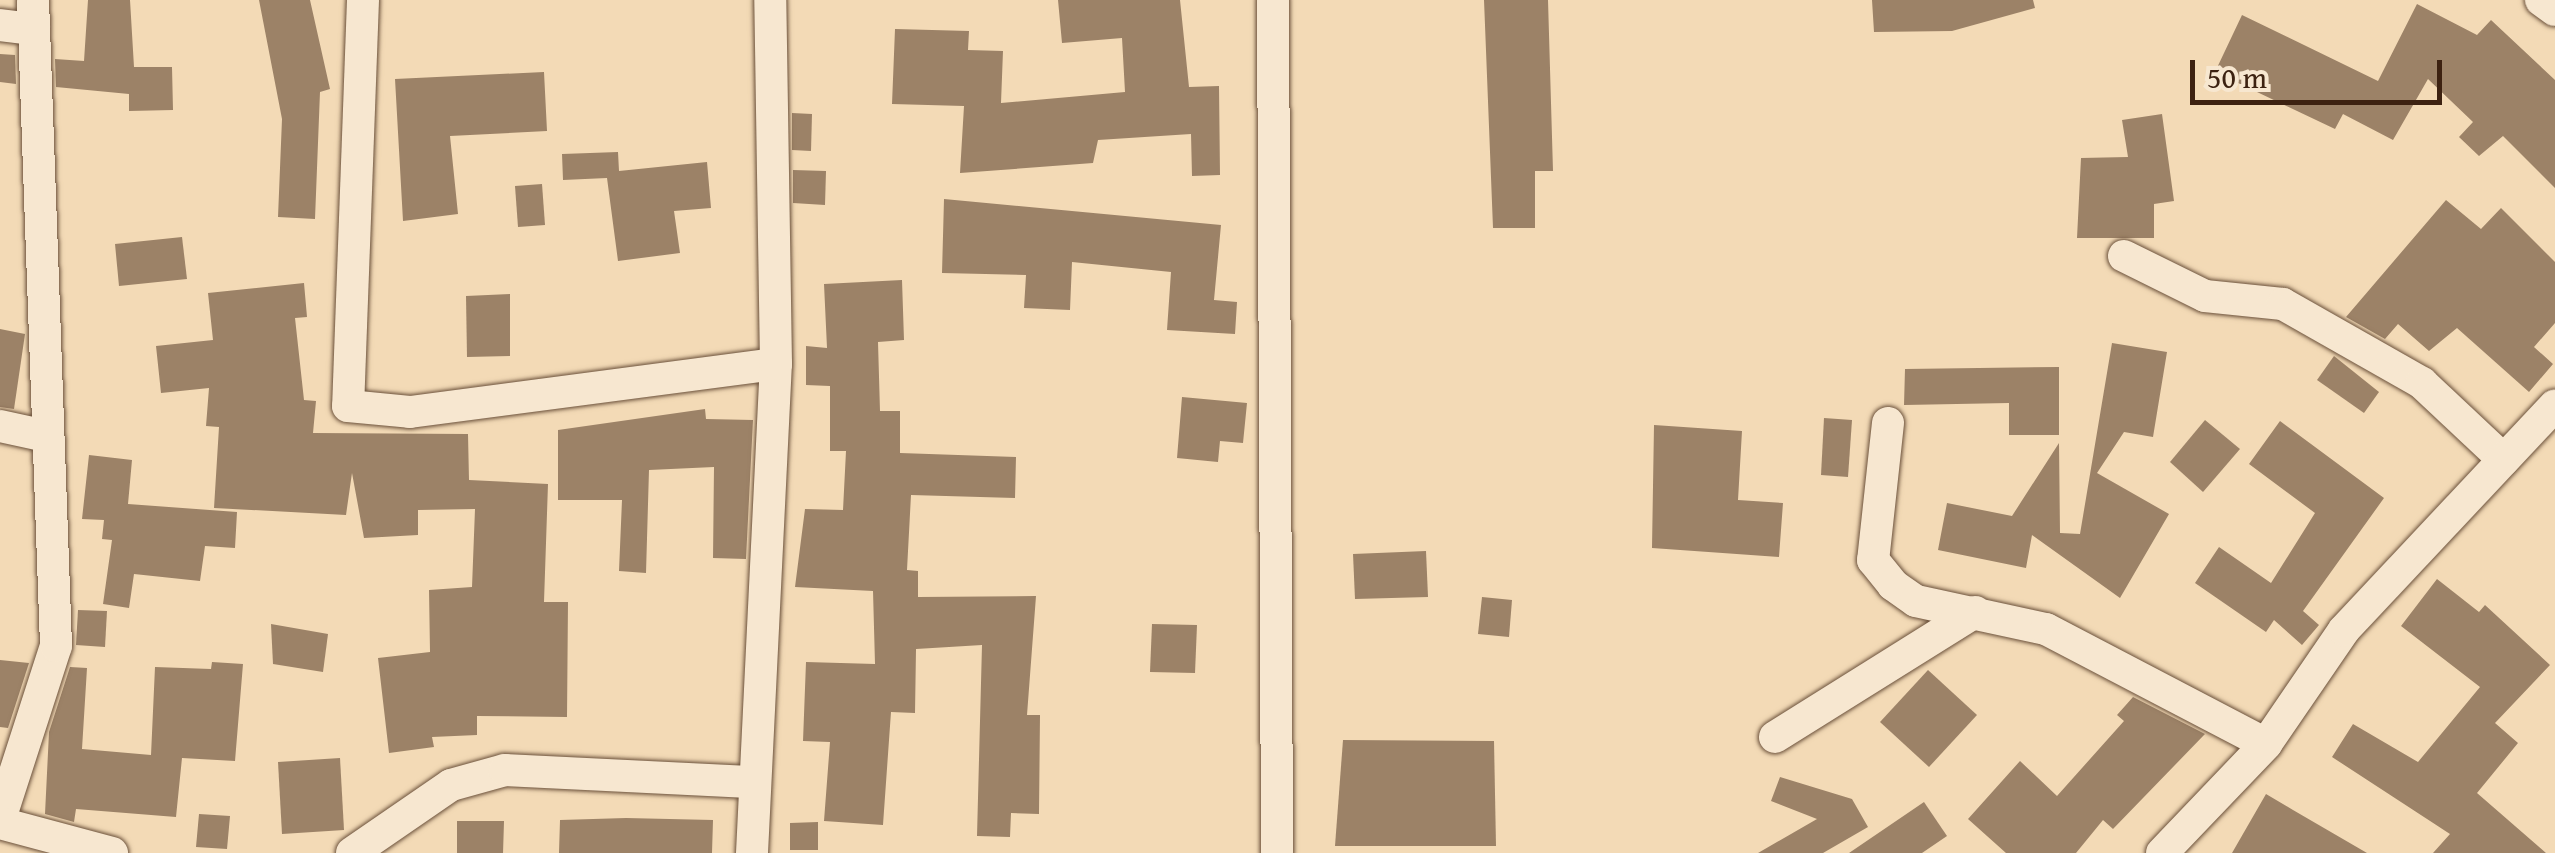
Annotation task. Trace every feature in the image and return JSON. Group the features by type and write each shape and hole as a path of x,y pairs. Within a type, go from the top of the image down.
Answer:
{"street":[{"path":"363,0 348,406 410,412 776,364"},
{"path":"752,853 776,364 770,0"},
{"path":"1273,0 1277,853"},
{"path":"2540,0 2555,10"},
{"path":"0,25 33,14 56,646 0,821 112,853"},
{"path":"2124,256 2205,296 2283,304 2422,383 2504,460"},
{"path":"2162,853 2266,744 2344,630 2555,406"},
{"path":"1888,423 1873,560 1916,600 2046,629 2266,744"},
{"path":"0,426 46,436"},
{"path":"1775,736 1975,612"},
{"path":"352,853 450,785 505,770 754,782"}],"building":[{"path":"88,0 130,0 134,67 172,67 173,110 129,111 129,94 56,87 55,59 84,61"},
{"path":"259,0 310,0 330,89 320,92 315,219 278,217 282,119"},
{"path":"1058,0 1180,0 1189,87 1219,86 1220,175 1192,176 1191,134 1098,140 1093,163 960,173 964,106 892,104 895,29 969,31 968,50 1003,51 1001,103 1125,92 1122,38 1062,43"},
{"path":"1484,0 1548,0 1553,171 1535,171 1535,228 1493,228"},
{"path":"1872,0 2033,0 2035,8 1952,31 1874,32"},
{"path":"2417,4 2477,35 2491,20 2555,80 2555,188 2503,136 2479,156 2459,137 2473,122 2428,79 2393,140 2343,114 2335,129 2215,72 2242,15 2378,81"},
{"path":"0,54 15,55 16,84 0,82"},
{"path":"544,72 547,131 450,136 458,214 403,221 395,79"},
{"path":"792,113 812,114 811,151 792,150"},
{"path":"2162,114 2174,201 2154,204 2154,238 2077,238 2081,158 2128,157 2122,120"},
{"path":"618,152 619,171 707,162 711,208 674,211 680,253 618,261 607,178 563,180 562,154"},
{"path":"793,170 826,171 825,205 793,203"},
{"path":"542,184 545,225 518,227 515,186"},
{"path":"944,199 1221,225 1214,300 1237,302 1235,334 1167,330 1171,272 1072,262 1070,310 1024,308 1026,275 942,273"},
{"path":"2446,200 2481,229 2501,208 2555,262 2555,323 2534,347 2553,364 2529,392 2457,328 2429,351 2398,324 2385,339 2346,317"},
{"path":"182,237 187,279 119,286 115,244"},
{"path":"902,280 904,340 878,342 880,411 900,411 900,453 1016,457 1015,498 911,495 907,570 918,571 918,597 1036,596 1027,715 1040,715 1039,814 1011,813 1010,837 977,836 982,645 916,649 915,713 891,712 883,825 824,821 830,742 803,741 806,662 875,664 873,591 795,587 805,509 843,510 846,451 830,451 830,386 806,385 806,346 827,348 824,284"},
{"path":"304,283 307,317 295,318 304,400 316,401 313,433 468,434 469,480 548,484 544,602 568,602 567,717 477,716 477,735 432,737 434,747 389,753 378,658 430,652 429,590 472,587 475,509 418,510 418,535 364,538 352,473 346,515 214,508 219,427 206,426 209,388 161,393 156,346 213,340 208,293"},
{"path":"510,294 510,356 467,357 466,296"},
{"path":"0,329 25,334 14,409 0,407"},
{"path":"2112,343 2167,352 2153,437 2124,432 2097,473 2169,514 2120,598 2032,535 2026,568 1938,550 1947,503 2012,516 2059,443 2060,533 2080,534"},
{"path":"2334,356 2379,392 2364,413 2317,380"},
{"path":"2059,367 2059,435 2009,435 2009,403 1904,405 1905,369"},
{"path":"1182,397 1247,403 1243,443 1220,441 1218,462 1177,458"},
{"path":"705,409 706,419 753,420 746,559 713,558 714,467 649,470 646,573 619,571 622,500 558,500 558,430"},
{"path":"1824,418 1852,420 1848,477 1821,475"},
{"path":"2205,420 2240,449 2203,492 2170,462"},
{"path":"2280,421 2384,498 2303,611 2319,625 2302,645 2274,620 2266,632 2195,583 2219,547 2271,583 2315,513 2249,464"},
{"path":"1654,425 1742,431 1738,500 1783,503 1779,557 1652,548"},
{"path":"89,455 132,460 128,504 237,512 235,548 205,546 200,581 134,574 129,608 103,604 112,540 102,539 104,520 82,519"},
{"path":"1426,551 1428,597 1355,599 1353,554"},
{"path":"2437,579 2479,612 2485,605 2550,665 2495,723 2518,743 2477,793 2546,853 2433,853 2450,834 2332,757 2353,724 2418,762 2480,687 2401,626"},
{"path":"1482,597 1512,600 1509,637 1478,634"},
{"path":"78,610 107,611 105,647 76,645"},
{"path":"271,624 328,634 323,672 273,664"},
{"path":"1152,624 1197,625 1195,673 1150,672"},
{"path":"0,660 29,663 8,728 0,727"},
{"path":"212,662 243,664 235,761 182,758 176,817 76,809 74,822 45,814 49,732 70,667 87,668 82,749 151,755 155,667 211,669"},
{"path":"1928,670 1977,715 1929,767 1880,722"},
{"path":"2133,697 2205,734 2113,829 2103,820 2076,853 2006,853 1968,819 2020,761 2057,796 2124,721 2117,715"},
{"path":"1343,740 1494,741 1496,846 1335,846"},
{"path":"340,758 344,830 282,834 278,762"},
{"path":"1780,777 1852,799 1868,827 1823,853 1758,853 1817,819 1771,801"},
{"path":"2266,794 2293,810 2367,853 2232,853"},
{"path":"1924,802 1947,836 1922,853 1849,853"},
{"path":"199,814 230,816 227,849 196,847"},
{"path":"560,820 713,820 712,853 559,853"},
{"path":"457,821 504,821 503,853 457,853"},
{"path":"818,822 818,850 790,850 790,823"}]}
